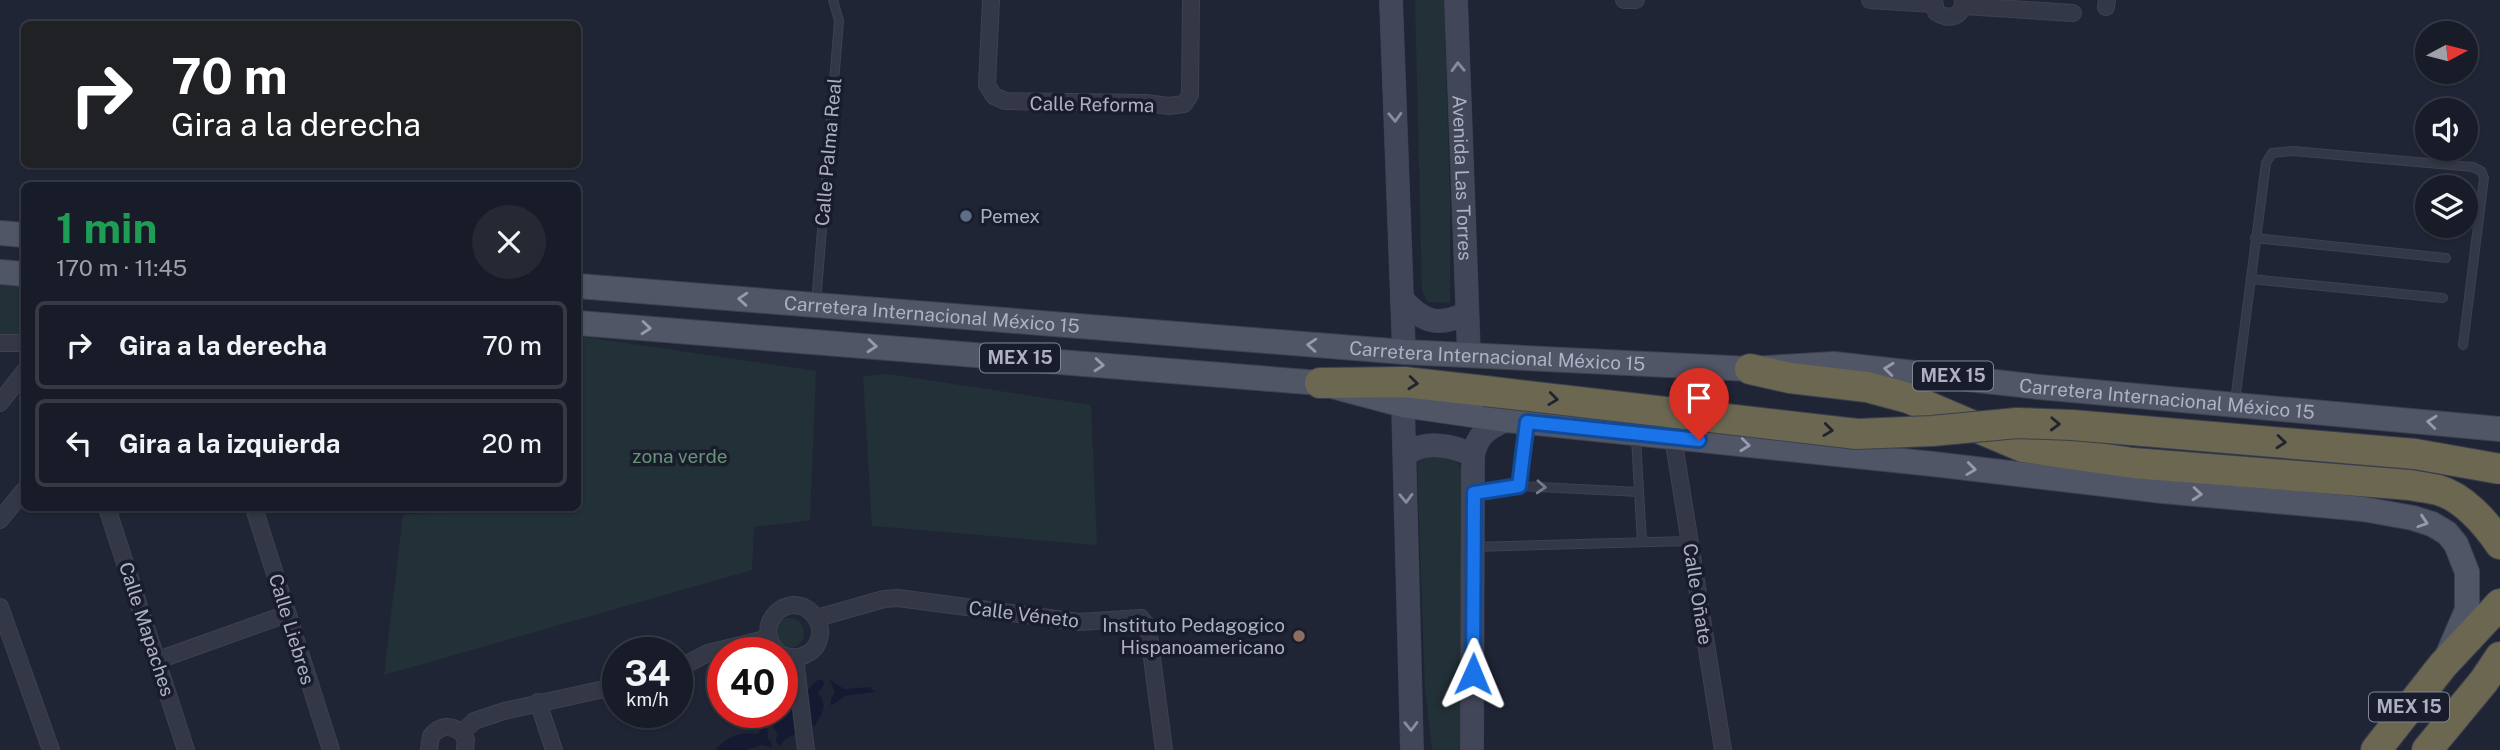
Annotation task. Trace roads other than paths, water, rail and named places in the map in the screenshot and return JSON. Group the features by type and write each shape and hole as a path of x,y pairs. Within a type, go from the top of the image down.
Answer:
{"highway":[{"path":"1750,369 1790,378 1867,387 1908,398 2023,447 2133,463 2387,483 2438,490 2483,521 2500,544"},
{"name":"MEX 15","path":"1320,383 1404,382 1857,434 2017,423 2073,425 2415,454 2500,469"},
{"name":"MEX 15","path":"2376,750 2443,665 2500,604"},
{"name":"MEX 15","path":"2427,750 2484,681 2500,657"},
{"name":"MEX 15","path":"2441,750 2500,679"}],"main road":[{"path":"0,233 21,235"},
{"path":"0,272 21,274"},
{"name":"Carretera Internacional México 15","path":"581,286 1404,352 1750,369 1834,364 2039,387 2500,429"},
{"name":"Carretera Internacional México 15","path":"581,323 1320,383 1404,405 1517,421"},
{"name":"MEX 15","path":"1517,421 2163,491 2363,509 2423,521 2447,533 2456,544 2468,572 2467,610 2443,665"}],"street":[{"name":"Calle Reforma","path":"991,0 987,85 994,96 1005,102 1146,103 1169,106 1184,104 1190,95 1191,0"},
{"path":"1391,0 1404,352"},
{"name":"Avenida Las Torres","path":"1456,0 1469,355"},
{"path":"1624,0 1636,0"},
{"path":"1870,0 1934,2 1936,12 1952,18 1960,13 1963,3 2073,13"},
{"path":"1402,299 1416,314 1431,321 1450,321 1467,313"},
{"path":"0,343 21,344"},
{"path":"2,398 21,376"},
{"path":"1404,405 1412,750"},
{"path":"1472,750 1475,444 1484,431 1517,421"},
{"name":"Calle Oñate","path":"1673,437 1723,750"},
{"path":"1405,456 1414,450 1447,446 1457,447 1474,456"},
{"path":"0,520 21,494"},
{"name":"Calle Mapaches","path":"108,511 186,750"},
{"name":"Calle Liebres","path":"255,511 331,750"},
{"name":"Calle Véneto","path":"817,618 884,599 898,598 1079,622 1141,618 1148,627 1164,750"},
{"path":"769,637 768,630 774,614 788,606 804,607 817,618 820,627 817,644 811,651 798,653"},
{"path":"0,607 51,750"},
{"path":"158,660 287,614"},
{"path":"798,678 806,750"},
{"path":"462,733 474,721 538,702 602,689"},
{"path":"538,702 554,750"},
{"path":"429,750 431,736 440,727 453,727 462,733 466,740 465,750"}],"lane":[{"name":"Calle Palma Real","path":"816,305 839,22 833,0"},
{"path":"2234,404 2266,163 2272,153 2293,151 2473,167 2481,171 2484,178 2463,345"},
{"path":"2255,238 2446,258"},
{"path":"2251,279 2444,298"},
{"path":"1517,421 1519,486"},
{"path":"1636,433 1642,541"},
{"path":"1474,493 1519,486 1639,492"},
{"path":"1474,548 1689,541"}],"water":[{"path":"829,679 844,689 870,687 875,692 845,696 831,706 835,693"},
{"path":"817,680 823,680 824,685 818,693 824,706 822,713 815,726 787,738 779,746 774,728 798,728 798,692 808,690"},
{"path":"767,728 772,748 762,745 746,750 715,750 734,736 757,734"}],"place":[{"name":"Pemex","path":"966,216"},
{"name":"Instituto Pedagogico Hispanoamericano","path":"1299,636"}],"park label":[{"name":"zona verde","path":"680,456"}]}
